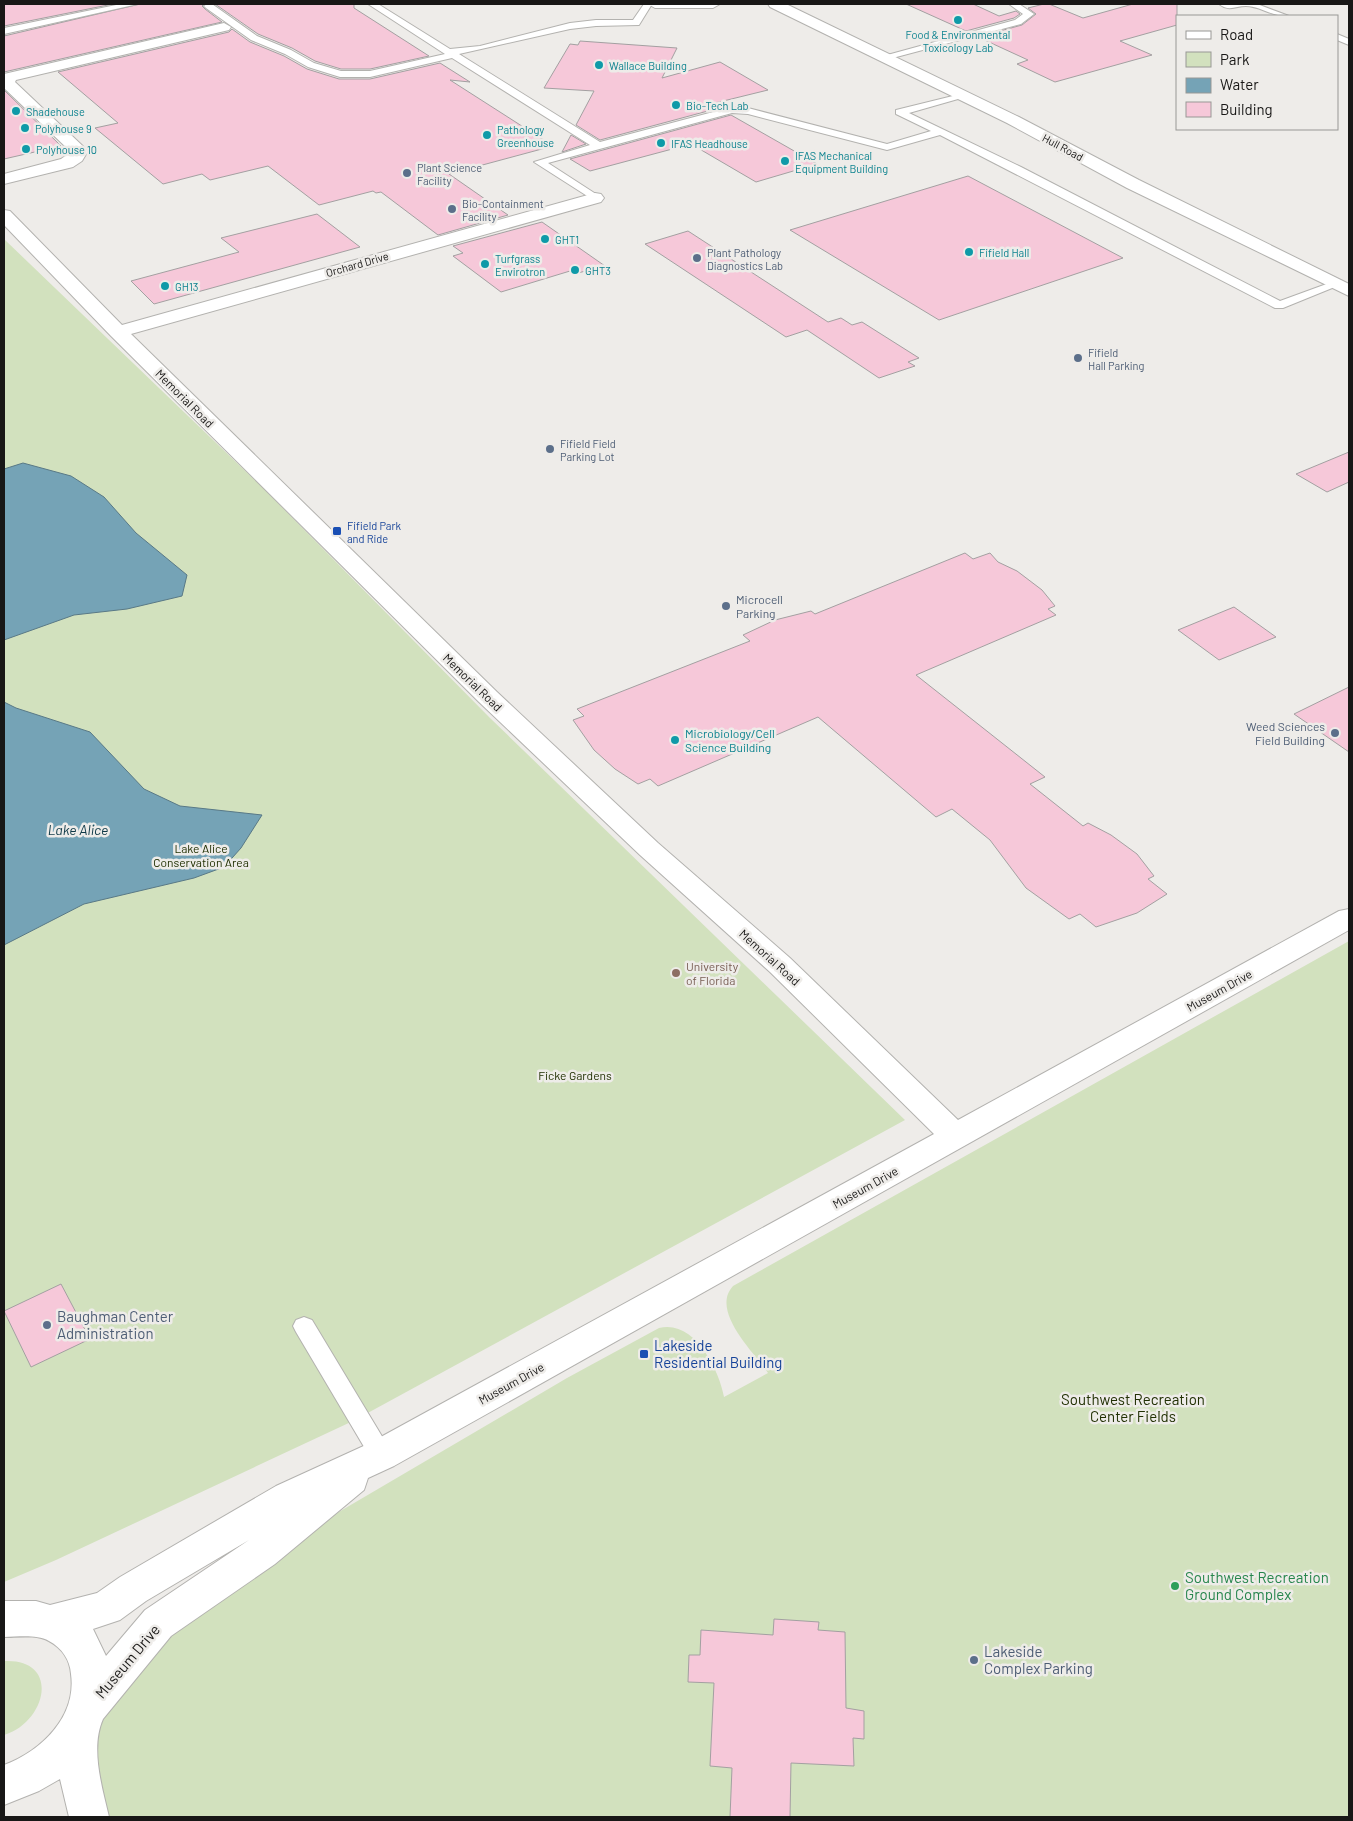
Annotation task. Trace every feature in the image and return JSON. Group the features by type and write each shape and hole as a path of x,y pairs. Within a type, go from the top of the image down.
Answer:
{"street":[{"path":"655,4 712,4"},
{"name":"Hull Road","path":"775,4 962,95 1133,184 1345,285"},
{"path":"4,179 67,163 76,158 80,151 7,83 9,77 19,73 224,27"},
{"name":"Orchard Drive","path":"118,332 595,198"},
{"name":"Memorial Road","path":"4,215 118,332 488,697 649,849 780,965 956,1136"},
{"name":"Museum Drive","path":"53,1622 107,1608 133,1589 288,1497 381,1455 1349,918"},
{"name":"Museum Drive","path":"4,1785 31,1775 57,1756 158,1623 262,1552 381,1455"},
{"path":"4,1619 26,1616 53,1622 74,1634 88,1654 93,1678 84,1719 82,1790 89,1817"}],"lane":[{"path":"4,31 133,4"},
{"path":"214,4 208,6 254,38 288,52 311,65 340,74 370,74 451,54 491,47 528,36 590,22 636,23 648,4"},
{"path":"372,4 598,146"},
{"path":"885,58 1018,22 1029,14 1013,4"},
{"path":"1224,4 1232,7 1244,4"},
{"path":"1249,4 1281,15"},
{"path":"475,69 476,63 491,47"},
{"path":"962,95 900,112 1017,169 1280,305 1345,285"},
{"path":"595,198 539,162 736,110 887,147 940,132"},
{"path":"304,1326 381,1455"}],"green space":[{"name":"Lake Alice Conservation Area","path":"4,239 261,486 490,718 905,1120 353,1421 56,1560 4,1582"},
{"name":"Southwest Recreation Center Fields","path":"1349,941 1349,1817 106,1817 94,1792 95,1734 104,1715 157,1637 320,1523 567,1378 659,1328 672,1327 694,1338 717,1373 724,1397 768,1373 745,1343 730,1319 727,1296 733,1286"},
{"path":"4,1661 22,1663 34,1669 40,1680 41,1692 38,1705 30,1718 19,1728 4,1735"}],"water":[{"path":"23,463 71,476 104,497 136,533 187,575 182,596 127,609 74,615 4,640 4,469"},
{"name":"Lake Alice","path":"4,702 16,708 90,732 144,789 180,806 262,815 241,848 224,867 194,878 84,904 4,945"}],"building":[{"path":"4,4 113,4 4,26"},
{"path":"140,4 204,4 202,6 222,22 4,72 4,36"},
{"path":"215,4 354,4 354,8 429,56 370,69 341,69 315,61 292,48 258,34"},
{"name":"Food & Environmental Toxicology Lab","path":"906,4 973,4 999,16 1016,11 1020,14 1014,18 966,31"},
{"path":"1049,4 1083,18 1133,4 1177,4 1177,15 1176,25 1120,41 1152,55 1055,82 1017,64 1028,60 978,37 1022,25 1036,14 1028,8"},
{"path":"232,29 250,42 284,56 307,69 339,79 370,79 440,63 470,82 450,80 553,146 449,174 508,215 438,235 381,192 376,193 373,191 319,205 268,166 210,180 202,174 163,184 95,128 118,123 58,72 229,32"},
{"path":"580,41 677,48 662,78 720,62 768,90 711,104 719,108 600,140 576,125 594,91 544,88 570,44 578,45"},
{"path":"4,90 61,146 4,159"},
{"path":"731,115 817,164 756,182 691,144 590,171 570,159"},
{"path":"571,135 586,144 562,152"},
{"name":"Fifield Hall","path":"968,176 1123,258 939,320 790,230"},
{"path":"317,214 360,247 154,304 131,281 239,252 221,238"},
{"path":"542,222 605,266 574,274 570,271 501,292 453,256 463,253 453,246"},
{"path":"688,231 828,322 841,318 852,325 862,322 919,358 908,362 915,366 879,378 807,330 786,337 645,244"},
{"path":"1349,452 1349,482 1327,492 1296,474"},
{"name":"Microbiology/Cell Science Building","path":"965,553 973,559 990,553 998,562 1017,571 1042,590 1055,606 1048,609 1056,615 916,675 1045,777 1030,784 1083,826 1088,823 1111,835 1137,854 1154,876 1148,879 1167,894 1137,913 1096,927 1080,914 1069,919 1026,888 990,840 952,809 936,817 818,717 658,786 650,779 638,784 615,769 594,750 573,720 584,716 577,709 750,641 743,635 775,620 811,611 815,614"},
{"path":"1234,607 1276,637 1219,660 1178,630"},
{"name":"Weed Sciences Field Building","path":"1349,687 1349,752 1294,714"},
{"name":"Baughman Center Administration","path":"61,1284 90,1339 31,1367 4,1311"},
{"path":"774,1619 819,1622 818,1630 845,1632 846,1708 864,1711 864,1739 853,1738 854,1766 791,1763 790,1817 730,1817 732,1768 710,1766 714,1683 688,1682 689,1655 700,1655 701,1630 773,1635"}],"place":[{"name":"Food & Environmental Toxicology Lab","path":"958,20"},
{"name":"Wallace Building","path":"599,65"},
{"name":"Bio-Tech Lab","path":"676,105"},
{"name":"Shadehouse","path":"16,111"},
{"name":"Polyhouse 9","path":"25,128"},
{"name":"Pathology Greenhouse","path":"487,135"},
{"name":"IFAS Headhouse","path":"661,143"},
{"name":"Polyhouse 10","path":"26,149"},
{"name":"IFAS Mechanical Equipment Building","path":"785,161"},
{"name":"Plant Science Facility","path":"407,173"},
{"name":"Bio-Containment Facility","path":"452,209"},
{"name":"GHT1","path":"545,239"},
{"name":"Fifield Hall","path":"969,252"},
{"name":"Plant Pathology Diagnostics Lab","path":"697,258"},
{"name":"Turfgrass Envirotron","path":"485,264"},
{"name":"GHT3","path":"575,270"},
{"name":"GH13","path":"165,286"},
{"name":"Fifield Hall Parking","path":"1078,358"},
{"name":"Fifield Field Parking Lot","path":"550,449"},
{"name":"Fifield Park and Ride","path":"337,531"},
{"name":"Microcell Parking","path":"726,606"},
{"name":"Weed Sciences Field Building","path":"1335,733"},
{"name":"Microbiology/Cell Science Building","path":"675,740"},
{"name":"University of Florida","path":"676,973"},
{"name":"Baughman Center Administration","path":"47,1325"},
{"name":"Lakeside Residential Building","path":"644,1354"},
{"name":"Southwest Recreation Ground Complex","path":"1175,1586"},
{"name":"Lakeside Complex Parking","path":"974,1660"}],"park label":[{"name":"Ficke Gardens","path":"575,1075"}]}
